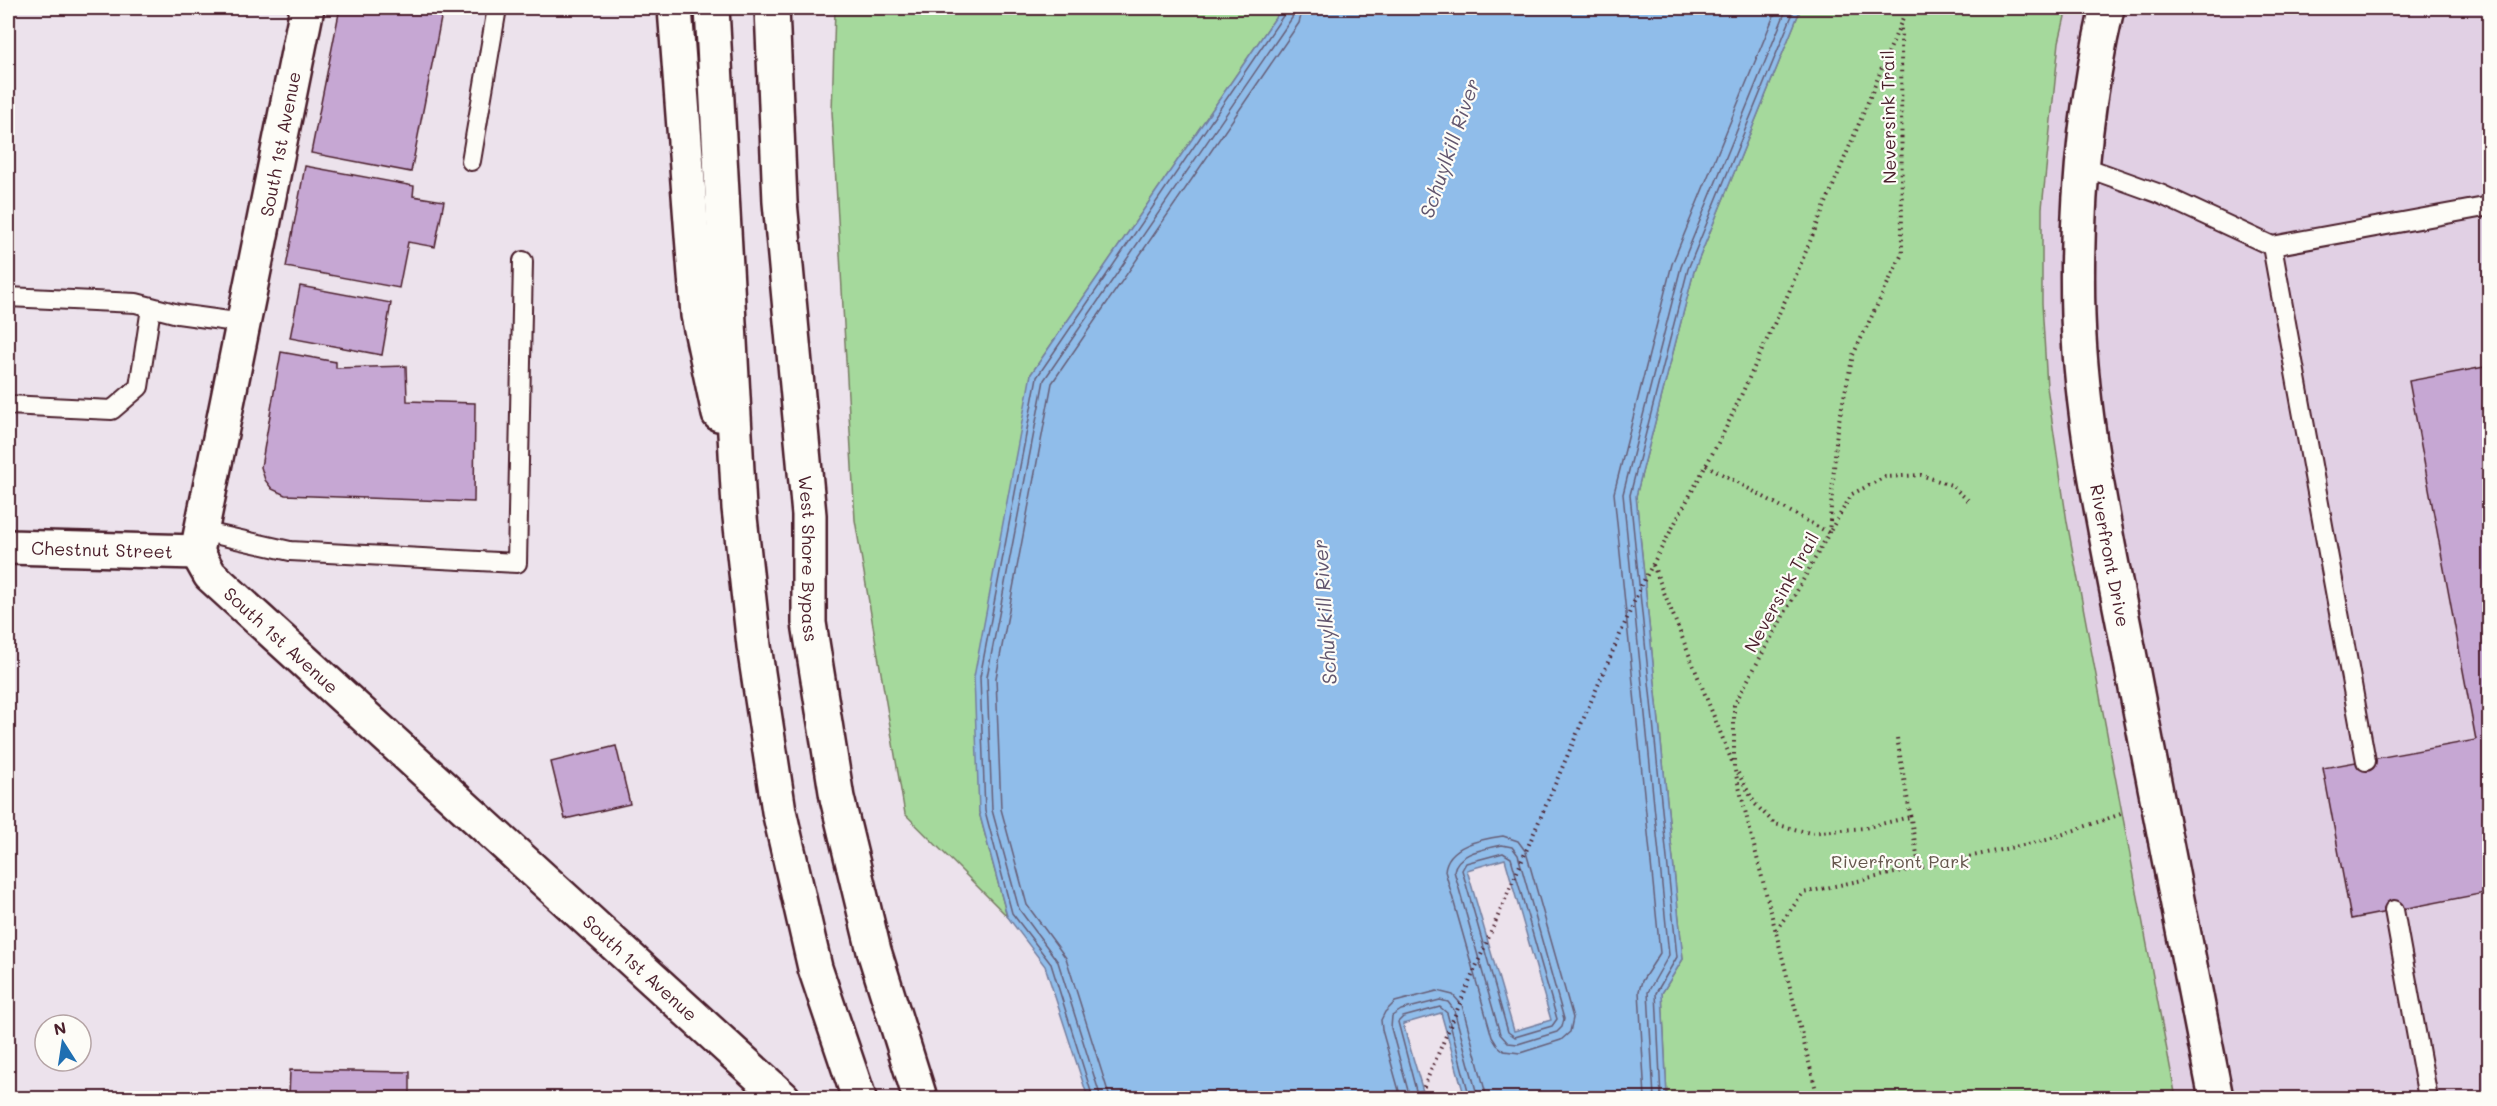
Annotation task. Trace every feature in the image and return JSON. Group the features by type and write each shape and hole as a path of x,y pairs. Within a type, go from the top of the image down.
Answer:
{"main road":[{"name":"South 1st Avenue","path":"307,8 199,542 210,575 783,1098"},
{"path":"675,8 698,315 739,508"},
{"path":"712,8 739,508 754,646 779,811 815,968 859,1098"},
{"name":"West Shore Bypass","path":"774,8 780,202 809,515 809,623 837,798 874,951 920,1098"},
{"name":"Riverfront Drive","path":"2107,8 2095,61 2079,204 2078,318 2086,404 2103,513 2216,1098"},
{"name":"Chestnut Street","path":"8,547 199,542"}],"lane":[{"path":"471,161 497,8"},
{"path":"2082,166 2160,194 2272,246 2490,206"},
{"path":"2272,246 2366,761"},
{"path":"199,542 290,551 517,563 523,261"},
{"path":"8,297 136,303 178,315 243,323"},
{"path":"8,405 112,410 139,387 151,308"},
{"path":"2394,910 2428,1098"}],"path":[{"path":"1419,1098 1641,586 1706,465 1789,292 1907,8"},
{"name":"Neversink Trail","path":"1818,1098 1734,767 1734,705 1829,533 1837,430 1853,355 1902,254 1900,23"},
{"path":"1706,465 1829,533 1852,494 1885,477 1922,475 1951,485 1971,503"},
{"path":"1652,564 1734,767 1755,804 1775,824 1810,833 1864,828 1910,817"},
{"path":"1897,738 1919,866"},
{"path":"1775,930 1803,893 2046,840 2158,802"}],"shaded area":[{"path":"2067,8 2489,8 2489,1098 2176,1098 2067,522 2047,387 2042,303 2042,208 2059,42"}],"green space":[{"path":"835,8 1282,8 1031,374 979,812 1007,916 905,814 855,520 832,112"},
{"name":"Riverfront Park","path":"1801,8 2067,8 2059,42 2042,208 2042,303 2047,387 2067,522 2176,1098 1667,1098 1662,993 1683,959 1636,496 1694,271"}],"water":[{"name":"Schuylkill River","path":"1282,8 1801,8 1694,271 1636,496 1683,959 1662,993 1667,1098 1465,1098 1441,1013 1403,1024 1425,1098 1088,1098 1045,966 1007,916 979,812 974,677 1031,374","holes":["1505,859 1551,1020 1514,1031 1467,870"]}],"building":[{"path":"340,8 443,8 411,172 311,153"},
{"path":"305,166 414,186 413,196 444,201 435,247 408,242 399,288 286,267"},
{"path":"300,286 391,303 382,355 290,338"},
{"path":"281,352 336,362 336,368 406,366 407,401 475,403 474,502 285,495 272,489 265,480 261,467"},
{"path":"2490,366 2490,892 2351,919 2323,768 2476,740 2409,381"},
{"path":"616,746 630,804 565,819 551,762"},
{"path":"290,1070 410,1072 410,1098 289,1098"}]}
